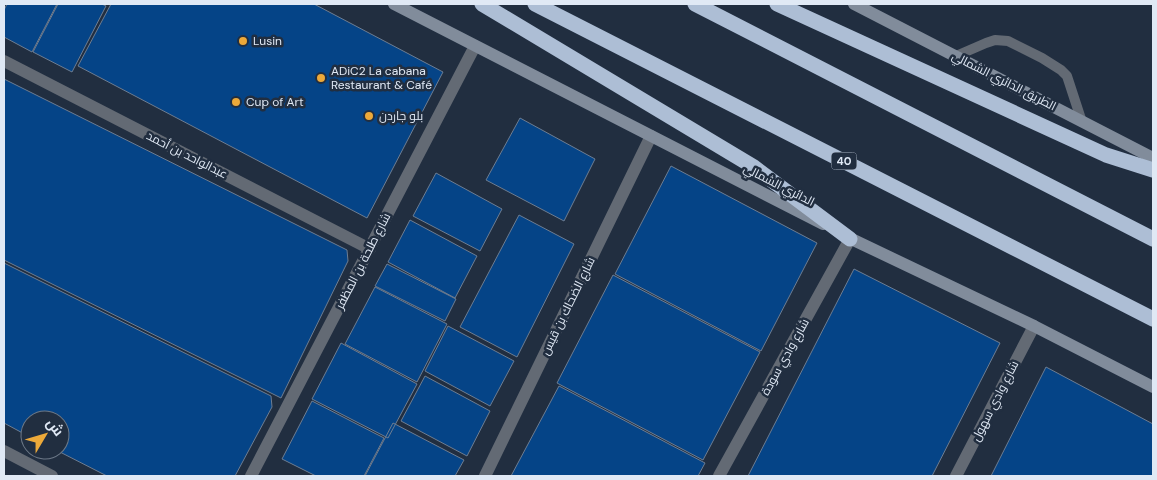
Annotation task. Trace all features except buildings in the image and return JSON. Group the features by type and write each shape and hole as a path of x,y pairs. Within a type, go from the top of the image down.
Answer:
{"highway":[{"path":"482,4 754,167 850,239"},
{"name":"40","path":"535,4 1153,319"},
{"path":"695,4 1153,239"},
{"path":"777,4 1106,155 1153,170"}],"main road":[{"name":"الدائري الشمالي","path":"394,4 850,239 1034,326 1153,387"},
{"name":"الطريق الدائري الشمالي","path":"854,4 1153,158"}],"street":[{"name":"شارع طلحة بن المظفر","path":"251,476 475,46"},
{"name":"عبدالواحد بن أحمد","path":"4,61 370,249"},
{"name":"شارع الضحاك بن قيس","path":"485,476 651,136"},
{"name":"شارع وادي سودة","path":"719,476 850,239"},
{"name":"شارع وادي سهول","path":"956,476 1034,326"},
{"path":"4,451 34,472 52,476"}],"lane":[{"path":"956,56 995,40 1008,41 1042,58 1067,76 1082,122"}],"place":[{"name":"Lusin","path":"243,41"},
{"name":"ADiC2 La cabana Restaurant & Café","path":"321,78"},
{"name":"Cup of Art","path":"236,102"},
{"name":"بلو جاردن","path":"369,116"}]}
